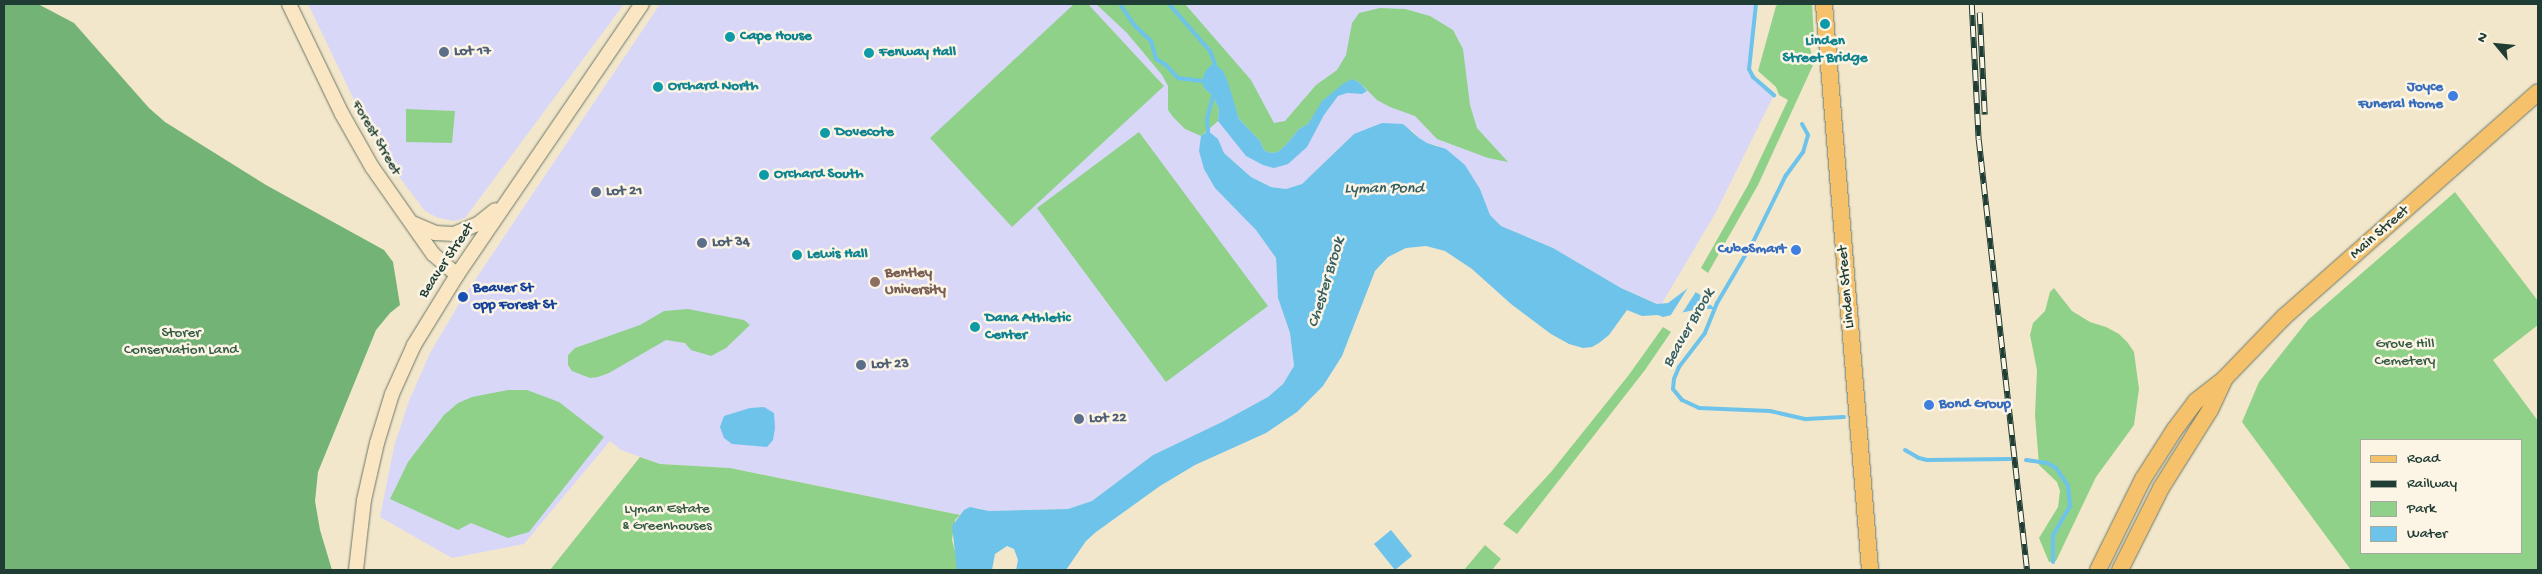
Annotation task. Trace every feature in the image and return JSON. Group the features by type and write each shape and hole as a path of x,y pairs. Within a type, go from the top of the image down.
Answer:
{"main road":[{"name":"Forest Street","path":"288,4 356,141 438,260 457,274"},
{"name":"Beaver Street","path":"356,570 368,481 387,408 414,345 457,274 642,4"},
{"name":"Linden Street","path":"1824,4 1870,570"},
{"name":"Main Street","path":"2098,570 2143,479 2196,401 2224,378 2284,317 2538,92"},
{"path":"410,222 435,233 454,234 465,231 486,218 521,181"},
{"name":"Main Street","path":"2120,570 2157,495 2210,410 2224,378"}],"shaded area":[{"path":"308,4 624,4 465,218 454,221 438,218 425,211 393,169 357,106"},
{"name":"Bentley University","path":"660,4 1756,4 1749,69 1753,77 1774,95 1715,214 1661,305 1621,288 1553,248 1501,226 1490,215 1480,189 1465,165 1437,145 1427,144 1412,130 1354,134 1302,184 1286,189 1271,187 1251,177 1224,153 1218,139 1232,204 1256,230 1276,258 1278,298 1290,333 1294,366 1283,384 1268,397 1222,422 1153,455 1092,501 1068,509 989,511 977,508 964,510 960,515 730,468 660,464 621,450 610,441 524,544 452,558 380,517 394,447 409,401 430,353 459,304"}],"green space":[{"name":"Storer Conservation Land","path":"4,4 38,4 74,23 149,108 165,122 266,185 384,250 393,262 400,305 390,313 376,330 318,472 315,501 320,530 332,570 4,570"},
{"path":"1074,4 1088,4 1164,86 1012,227 930,138"},
{"path":"1096,4 1185,4 1251,80 1274,123 1285,121 1316,85 1337,70 1346,55 1352,23 1359,13 1380,8 1405,9 1430,16 1453,30 1463,49 1470,105 1477,128 1508,162 1488,158 1437,139 1415,116 1377,100 1361,84 1353,79 1315,114 1308,124 1299,129 1286,145 1278,152 1270,153 1264,150 1260,141 1239,119 1223,71 1204,88 1213,96 1219,109 1218,121 1201,136 1185,129 1173,117 1168,110 1168,86 1162,75 1127,33"},
{"path":"1779,4 1812,4 1814,37 1810,48 1814,63 1758,185 1708,273 1701,268 1748,185 1788,100 1779,95 1776,87 1758,71 1776,6"},
{"path":"406,109 455,111 452,143 406,142"},
{"path":"1139,132 1268,306 1166,382 1037,208"},
{"name":"Grove Hill Cemetery","path":"2455,192 2538,301 2538,325 2493,360 2538,421 2538,570 2351,570 2242,422 2259,382 2308,320"},
{"path":"2054,288 2072,311 2090,322 2119,334 2128,343 2134,352 2139,389 2134,425 2096,477 2056,561 2049,562 2039,538 2058,507 2060,491 2057,482 2039,465 2035,415 2037,370 2030,335 2033,323 2045,311 2050,292"},
{"path":"688,309 744,320 750,325 726,348 711,356 691,350 685,343 666,340 609,373 598,377 590,378 572,371 568,365 568,355 575,348 640,325 664,311"},
{"path":"1663,327 1671,332 1645,370 1517,534 1503,524 1551,472 1628,376"},
{"path":"508,390 527,390 559,402 604,437 529,532 508,538 471,523 458,530 390,499 408,462 444,415 458,403 472,397"},
{"name":"Lyman Estate & Greenhouses","path":"640,457 660,464 730,468 960,515 955,520 952,540 957,558 957,570 550,570"},
{"path":"1485,545 1501,559 1492,570 1464,570"}],"water":[{"path":"1215,64 1223,71 1228,82 1239,119 1260,141 1264,150 1270,153 1278,152 1286,145 1299,129 1308,124 1322,101 1344,83 1353,79 1367,91 1362,94 1347,93 1338,96 1324,115 1307,147 1288,164 1274,168 1263,165 1246,156 1218,121 1219,109 1213,96 1204,88 1202,81 1205,72 1211,65"},
{"name":"Lyman Pond","path":"1382,123 1403,124 1427,143 1446,149 1465,165 1480,189 1490,215 1501,226 1553,248 1621,288 1657,304 1668,303 1688,288 1699,294 1715,309 1698,309 1663,317 1658,315 1642,316 1627,310 1609,335 1592,347 1583,348 1569,344 1551,334 1511,304 1472,269 1445,251 1426,246 1406,248 1388,257 1375,271 1342,356 1323,386 1297,412 1266,433 1195,465 1160,486 1096,532 1086,541 1066,570 1016,570 1018,560 1014,549 1007,546 995,554 992,570 957,570 952,526 964,510 970,507 989,511 1068,509 1092,501 1153,455 1222,422 1268,397 1283,384 1294,366 1290,333 1278,298 1276,258 1256,230 1215,188 1204,169 1199,151 1201,136 1208,131 1218,139 1224,153 1251,177 1271,187 1286,189 1302,184 1354,134"},
{"path":"764,407 774,413 775,428 773,440 767,447 732,444 724,438 720,427 724,416 750,408"},
{"path":"1391,530 1412,556 1395,570 1374,544"}],"pier":[{"path":"1689,286 1697,290 1681,315 1669,318"}],"waterway":[{"path":"1120,4 1134,25 1151,41 1156,59 1166,65 1178,78 1202,81"},
{"path":"1169,4 1210,51 1215,64"},
{"name":"Beaver Brook","path":"1756,4 1749,69 1753,77 1774,95"},
{"path":"1208,131 1207,119 1213,96"},
{"name":"Beaver Brook","path":"1802,124 1808,135 1803,152 1786,175 1753,242 1717,303 1705,333 1679,367 1674,379 1673,389 1682,400 1699,408 1770,411 1806,419 1844,417"},
{"name":"Beaver Brook","path":"1905,450 1927,460 2010,459"},
{"name":"Beaver Brook","path":"2026,460 2047,463 2056,468 2068,486 2070,506 2053,535 2053,562"}],"railway":[{"path":"1972,4 1979,140 2027,570"},
{"path":"1980,13 1985,115"}],"place":[{"name":"Linden Street Bridge","path":"1825,24"},
{"name":"Cape House","path":"730,37"},
{"name":"Lot 17","path":"444,52"},
{"name":"Fenway Hall","path":"869,53"},
{"name":"Orchard North","path":"658,87"},
{"name":"Joyce Funeral Home","path":"2453,96"},
{"name":"Dovecote","path":"825,133"},
{"name":"Orchard South","path":"764,175"},
{"name":"Lot 21","path":"596,192"},
{"name":"Lot 34","path":"702,243"},
{"name":"CubeSmart","path":"1796,250"},
{"name":"Lewis Hall","path":"797,255"},
{"name":"Bentley University","path":"875,282"},
{"name":"Beaver St opp Forest St","path":"463,297"},
{"name":"Dana Athletic Center","path":"975,327"},
{"name":"Lot 23","path":"861,365"},
{"name":"Bond Group","path":"1929,405"},
{"name":"Lot 22","path":"1079,419"}],"water label":[{"name":"Chester Brook","path":"1328,283"}]}
